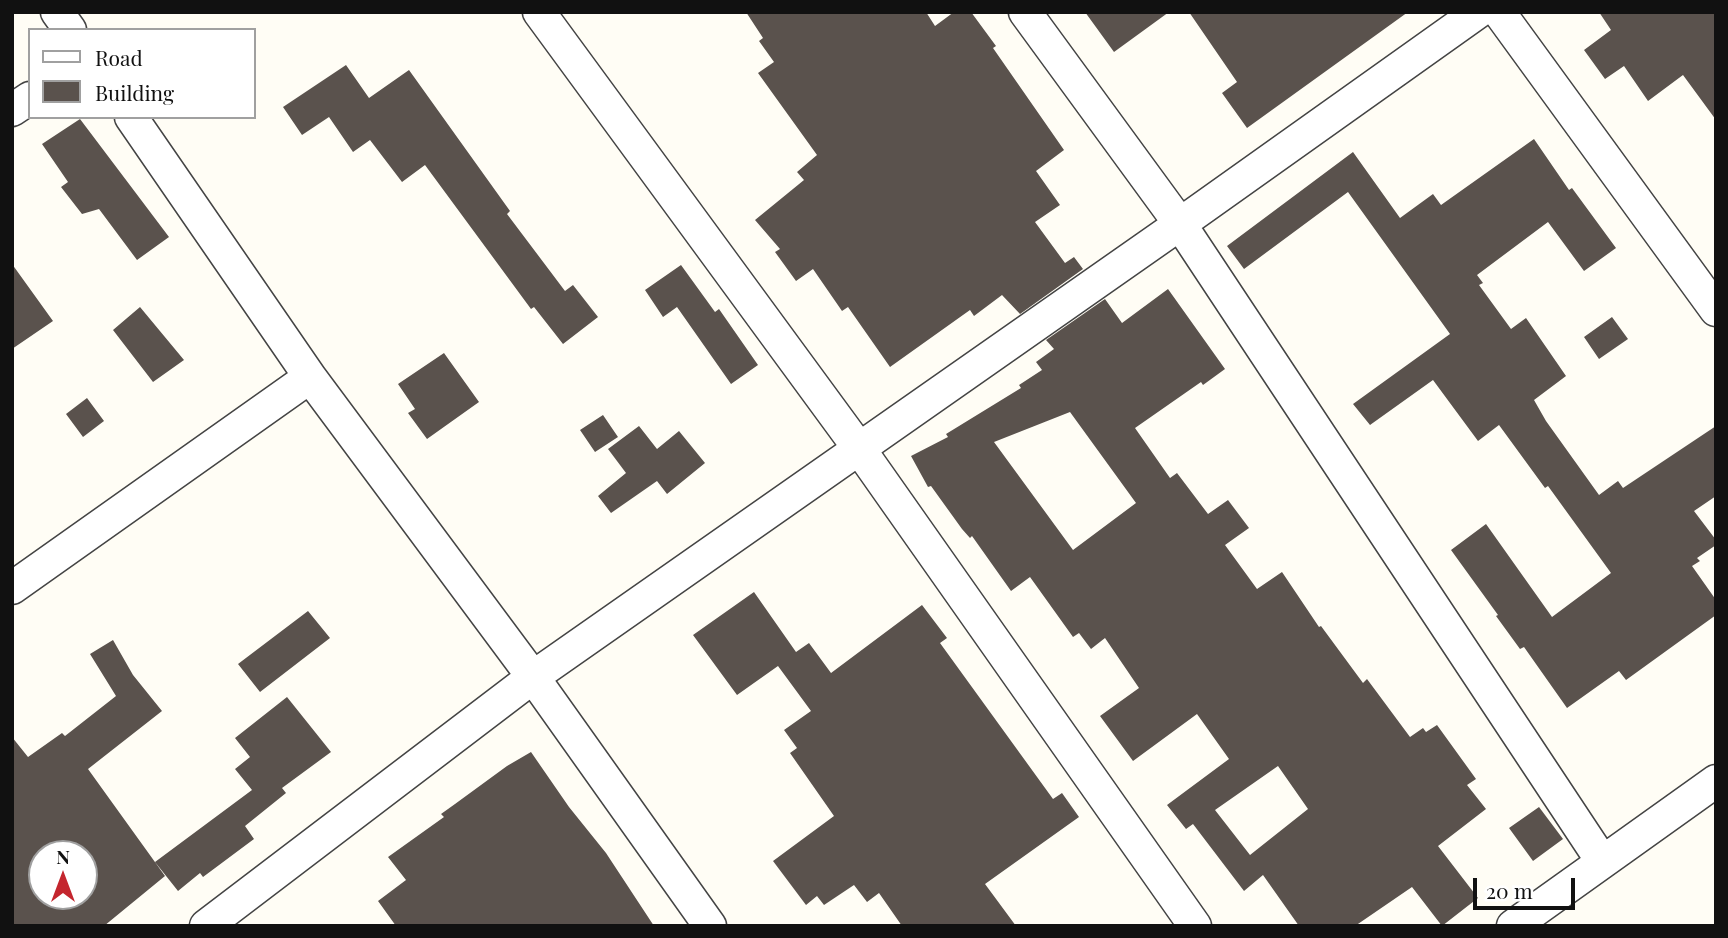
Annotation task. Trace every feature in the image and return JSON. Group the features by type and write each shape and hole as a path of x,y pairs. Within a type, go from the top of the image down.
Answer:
{"street":[{"path":"57,12 69,28"},
{"path":"539,12 858,447 1195,926"},
{"path":"1025,12 1180,224 1602,861"},
{"path":"210,925 533,677 1478,12"},
{"path":"1499,12 1716,310"},
{"path":"12,110 28,99"},
{"path":"132,119 310,377 533,677 710,926"},
{"path":"12,588 310,377"},
{"path":"1513,926 1716,781"}],"building":[{"path":"746,12 926,12 935,26 954,12 971,12 1064,150 1036,171 1060,205 1035,222 1065,263 1074,257 1083,269 1020,314 1002,295 974,316 970,310 890,367 848,307 842,311 813,269 796,281 775,252 780,249 755,220 804,180 797,172 817,155 758,73 774,62 759,41 763,38"},
{"path":"1085,12 1169,12 1114,52"},
{"path":"1189,12 1408,12 1247,128 1222,93 1237,82"},
{"path":"1599,12 1716,12 1716,120 1683,75 1648,101 1624,66 1605,79 1584,50 1611,30"},
{"path":"346,65 369,98 409,70 510,211 507,214 565,291 573,285 598,317 563,344 534,307 531,309 425,165 402,182 370,140 353,152 329,117 302,135 283,107"},
{"path":"80,119 169,237 137,260 99,209 82,214 61,187 68,182 42,144"},
{"path":"1534,139 1569,190 1572,188 1616,248 1584,271 1548,222 1477,275 1483,283 1479,285 1511,329 1526,318 1566,376 1534,400 1546,421 1599,495 1618,481 1623,488 1716,426 1716,496 1694,511 1716,540 1716,545 1697,558 1700,561 1692,566 1716,600 1716,615 1626,680 1619,671 1567,708 1524,647 1520,649 1451,550 1486,524 1552,617 1611,573 1548,486 1545,488 1499,425 1478,441 1433,380 1370,425 1353,404 1450,334 1348,192 1244,269 1227,246 1353,152 1400,218 1433,194 1441,205"},
{"path":"12,264 53,321 12,349"},
{"path":"681,265 715,312 719,309 758,365 731,384 677,307 663,317 645,290"},
{"path":"1168,289 1225,369 1203,385 1201,382 1135,428 1170,478 1177,473 1208,514 1228,500 1249,528 1225,545 1257,589 1282,572 1319,627 1321,626 1363,683 1367,679 1410,737 1423,728 1426,732 1437,725 1476,779 1467,785 1486,809 1438,846 1478,898 1442,926 1412,887 1355,926 1299,926 1263,875 1244,891 1193,824 1186,829 1167,805 1229,759 1197,714 1133,761 1100,716 1139,688 1105,638 1091,649 1079,633 1073,637 1030,577 1011,591 972,536 970,538 962,529 931,486 928,487 911,456 948,437 946,434 1021,388 1019,385 1042,370 1036,362 1054,349 1046,340 1105,299 1122,323","holes":["1070,412 1136,503 1073,550 994,442","1278,766 1308,809 1250,855 1215,810"]},
{"path":"140,307 184,360 153,382 113,330"},
{"path":"1612,317 1628,339 1599,359 1584,337"},
{"path":"444,353 479,402 427,439 408,413 415,409 398,384"},
{"path":"87,398 104,421 83,437 66,414"},
{"path":"603,415 618,437 595,452 580,430"},
{"path":"639,426 657,449 679,431 705,463 667,494 657,481 611,513 598,496 626,473 608,449"},
{"path":"754,592 796,652 809,643 831,673 922,605 947,638 940,643 1053,799 1062,793 1079,817 985,884 1016,926 902,926 879,893 867,902 854,885 824,905 817,896 806,905 773,861 834,816 790,753 797,748 784,730 811,711 778,666 737,695 693,635"},
{"path":"308,611 330,638 260,692 238,664"},
{"path":"113,640 133,675 162,711 88,769 165,876 104,926 12,926 12,737 28,757 62,733 65,736 116,696 90,654"},
{"path":"287,697 331,752 282,788 286,793 245,826 254,839 203,877 200,873 178,891 155,862 252,790 235,769 250,757 235,738"},
{"path":"531,752 569,807 606,853 654,926 396,926 378,901 406,880 388,857 444,817 441,814"},
{"path":"1539,807 1563,839 1533,861 1509,828"}]}
